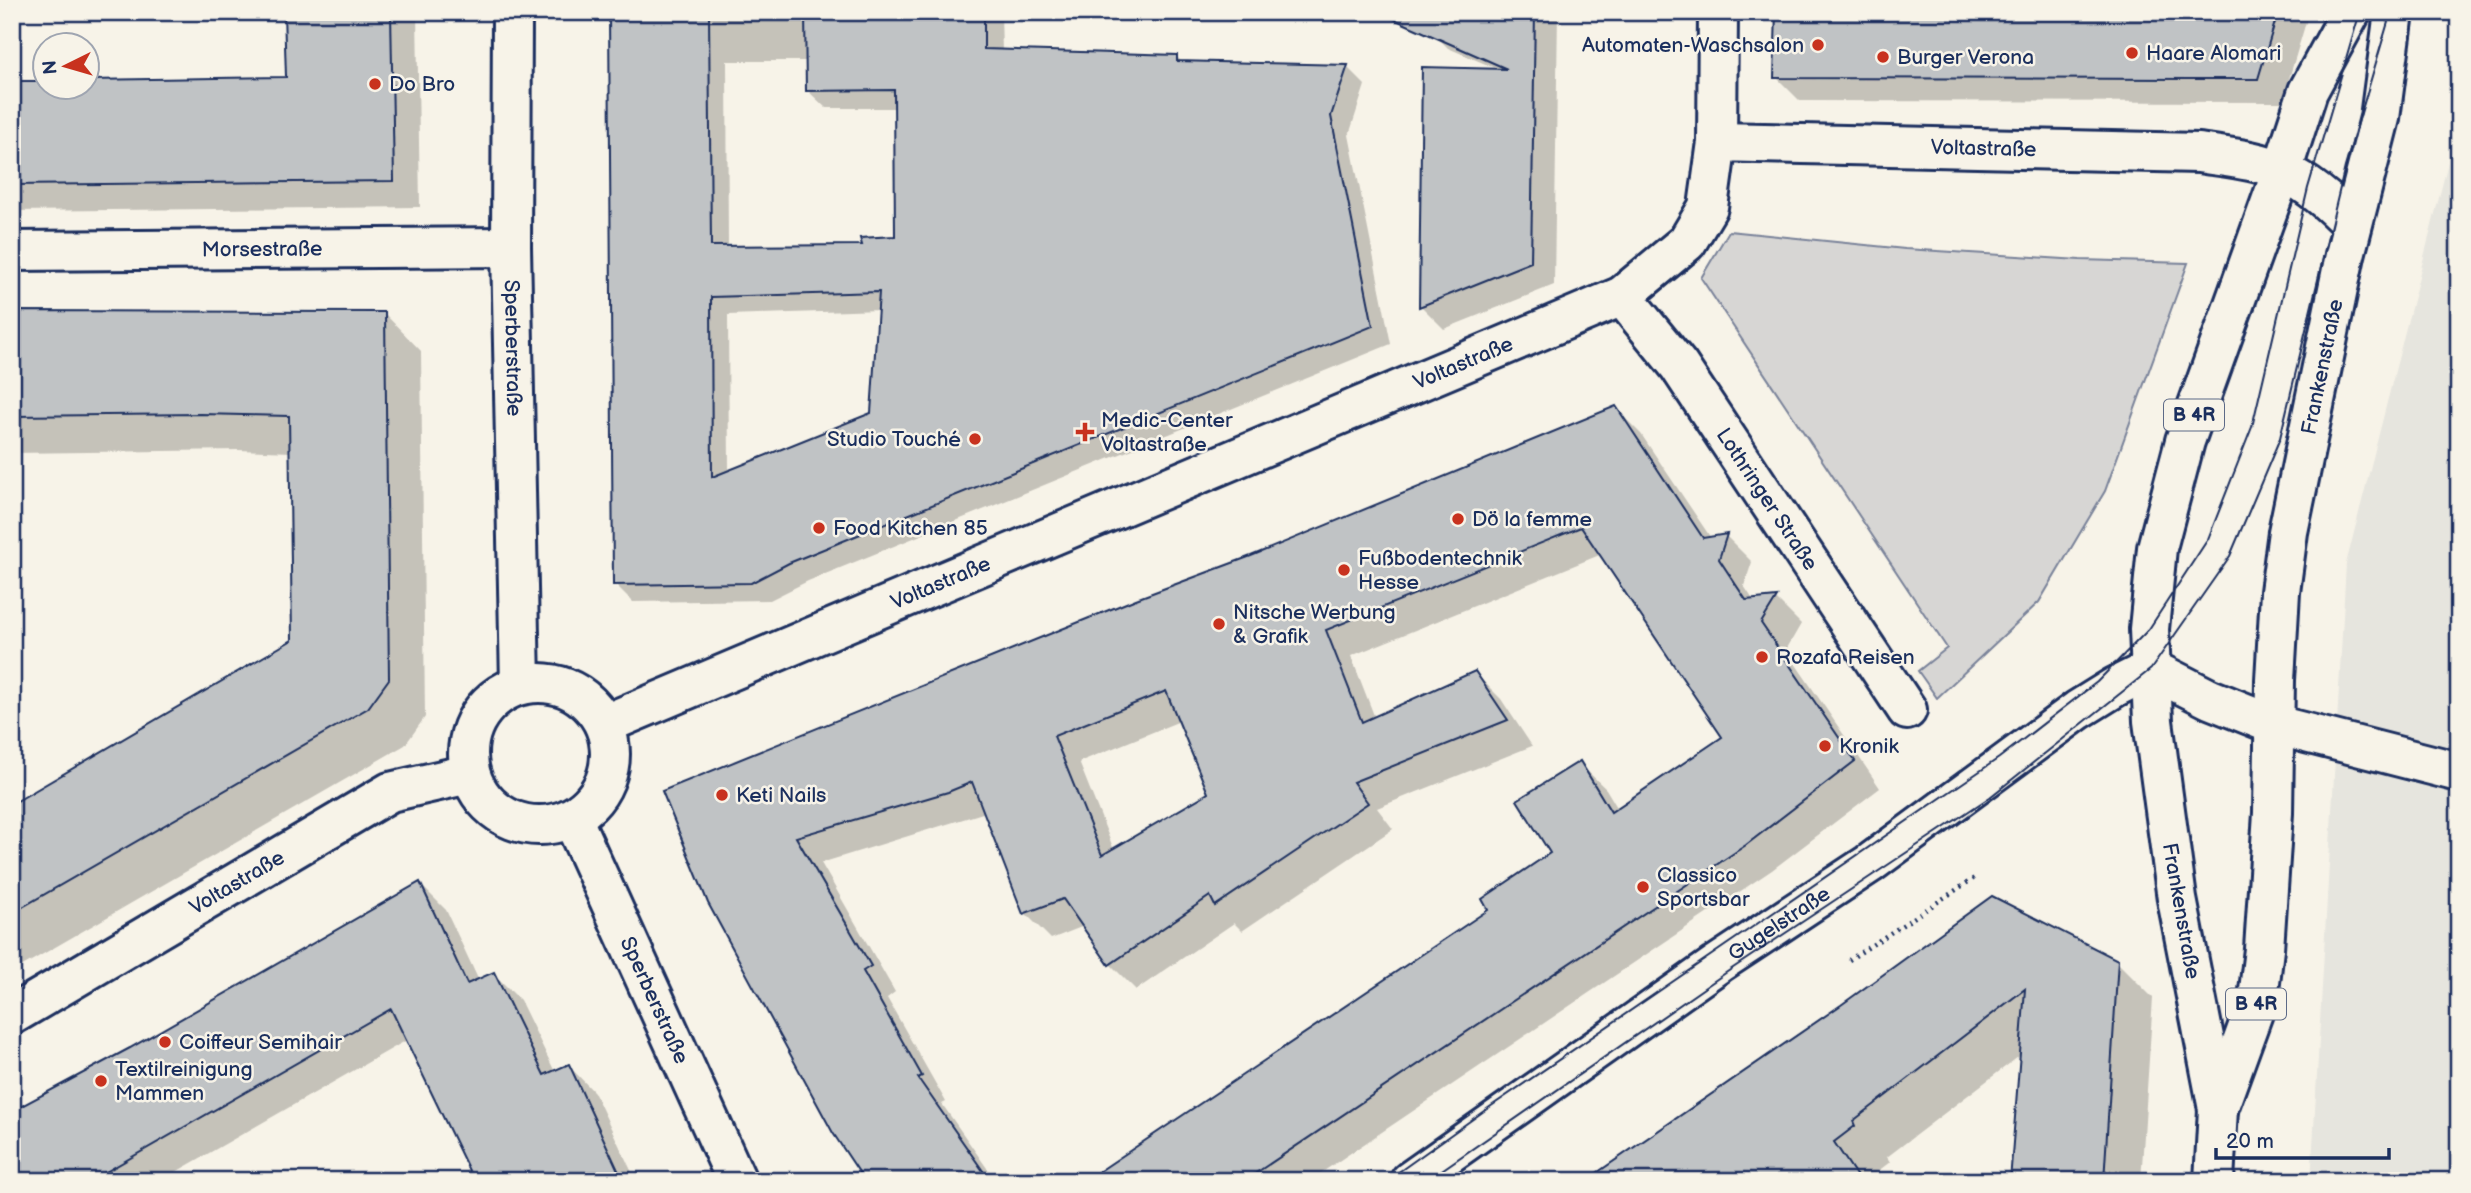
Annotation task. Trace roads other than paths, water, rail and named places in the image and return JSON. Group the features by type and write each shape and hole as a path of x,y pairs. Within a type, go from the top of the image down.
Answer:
{"street":[{"name":"Sperberstraße","path":"512,12 511,247 520,684"},
{"path":"1717,142 1718,12"},
{"name":"Frankenstraße","path":"2214,1181 2218,1109 2177,899 2159,778 2149,629 2157,548 2185,441 2283,171 2308,91 2351,12"},
{"name":"Frankenstraße","path":"2218,1109 2258,999 2273,813 2280,592 2288,532 2298,473 2352,225 2380,118 2394,12"},
{"name":"Voltastraße","path":"605,724 1622,296 1687,242 1708,206 1717,142 2199,153 2243,160 2283,171 2336,208 2352,225"},
{"name":"Morsestraße","path":"12,251 511,247"},
{"name":"Lothringer Straße","path":"1622,296 1679,366 1906,710"},
{"path":"2151,669 2210,699 2275,724 2459,772"},
{"name":"Gugelstraße","path":"1410,1181 1718,963 1869,864 2078,710 2151,669"},
{"path":"549,683 579,694 605,724 611,762 601,791 572,818 545,826 520,823 492,808 469,774 469,736 491,700 520,684 549,683"},
{"name":"Voltastraße","path":"12,1015 390,792 469,774"},
{"name":"Sperberstraße","path":"572,818 737,1181"}],"tram line":[{"path":"1386,1181 1999,758 2097,682 2149,629 2208,539 2252,427 2308,188 2360,12"},
{"path":"1426,1181 1727,972 1990,797 2151,669 2230,556 2280,438 2345,167 2391,12"}],"place":[{"name":"Automaten-Waschsalon","path":"1818,45"},
{"name":"Haare Alomari","path":"2132,53"},
{"name":"Burger Verona","path":"1883,57"},
{"name":"Do Bro","path":"375,84"},
{"name":"Medic-Center Voltastraße","path":"1085,432"},
{"name":"Studio Touché","path":"975,439"},
{"name":"Dö la femme","path":"1458,519"},
{"name":"Food Kitchen 85","path":"819,528"},
{"name":"Fußbodentechnik Hesse","path":"1344,570"},
{"name":"Nitsche Werbung & Grafik","path":"1219,624"},
{"name":"Rozafa Reisen","path":"1762,657"},
{"name":"Kronik","path":"1825,746"},
{"name":"Keti Nails","path":"722,795"},
{"name":"Classico Sportsbar","path":"1643,887"},
{"name":"Coiffeur Semihair","path":"165,1042"},
{"name":"Textilreinigung Mammen","path":"101,1081"}]}
